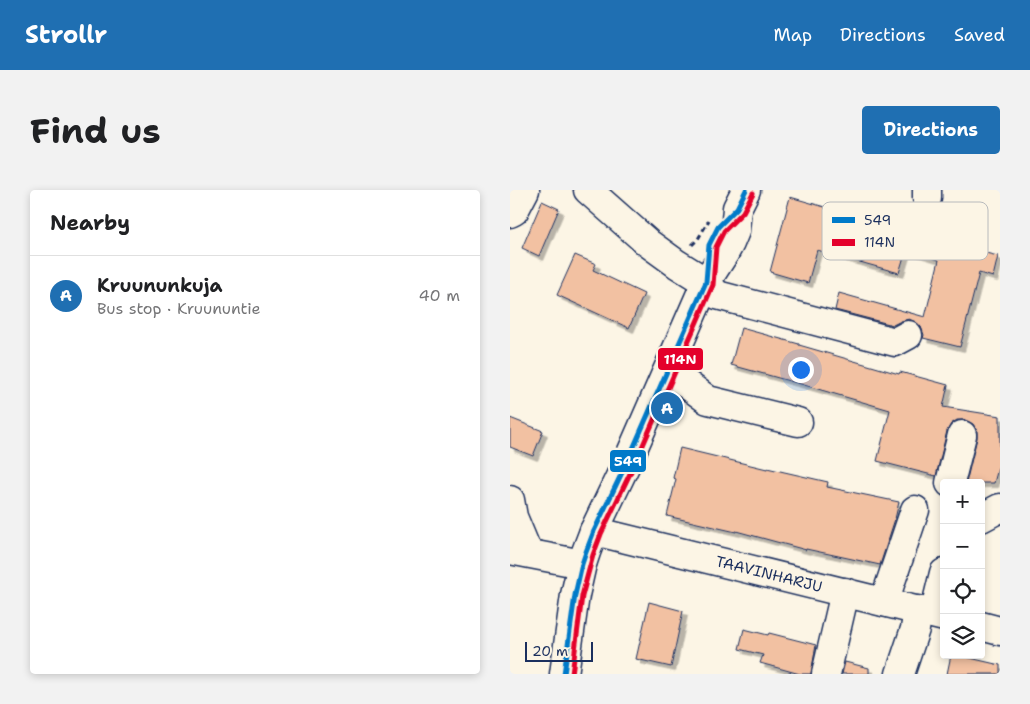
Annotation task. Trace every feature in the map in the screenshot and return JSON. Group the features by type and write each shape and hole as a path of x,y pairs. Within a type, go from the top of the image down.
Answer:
{"street":[{"path":"510,213 514,211 525,190"},
{"path":"588,190 648,243 706,282 717,295 895,342 908,335"},
{"path":"571,673 575,595 582,564 594,531 629,458 706,282 730,243 735,231 741,199"},
{"path":"666,374 681,380 708,400 798,422"},
{"path":"951,479 962,435"},
{"path":"510,500 519,551 582,564"},
{"path":"985,516 1000,508"},
{"path":"884,602 916,510"},
{"name":"TAAVINHARJU","path":"594,531 932,614"},
{"path":"900,674 915,629 932,614 940,587"},
{"path":"826,674 845,592"},
{"path":"985,627 1000,631"}],"building":[{"path":"790,197 822,206 822,251 817,250 808,283 770,272"},
{"path":"542,201 559,209 539,256 522,248"},
{"path":"988,254 998,256 993,277 979,273 960,347 923,338 924,335 921,327 909,319 893,325 835,310 839,293 925,317 939,260 988,260"},
{"path":"575,255 596,264 593,270 644,294 629,328 557,295"},
{"path":"853,260 903,260 899,273"},
{"path":"741,328 899,374 900,372 948,385 943,407 1000,416 1000,461 994,483 985,483 985,479 967,479 977,431 973,424 965,420 957,420 951,424 947,431 936,476 877,461 890,410 731,365"},
{"path":"510,418 543,431 533,456 510,447"},
{"path":"680,448 828,482 827,487 899,502 880,565 806,550 736,531 667,516 676,479 673,478"},
{"path":"649,602 683,611 671,667 636,659"},
{"path":"744,629 768,635 769,633 816,645 811,674 800,674 760,663 763,655 739,649"},
{"path":"950,659 974,659 1000,665 1000,674 947,674"},
{"path":"845,662 869,668 869,674 842,674"}],"transit line":[{"name":"549","path":"564,674 575,595 586,552 706,282 709,245 718,227 737,208 746,190"},
{"name":"114N","path":"572,674 582,596 593,555 713,285 716,247 724,231 743,212 753,193"}],"place":[{"name":"Kruununkuja","path":"667,408"}]}
